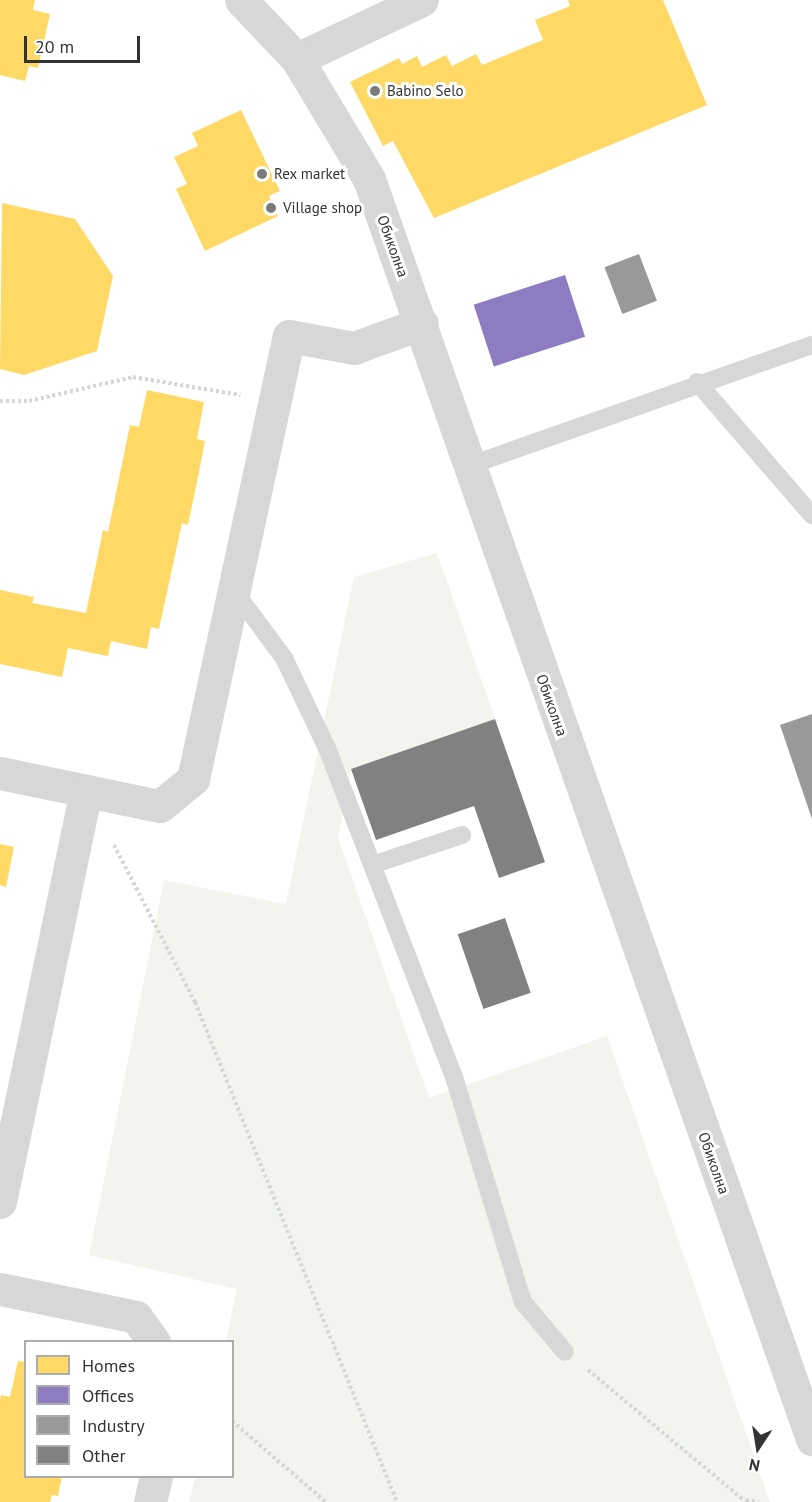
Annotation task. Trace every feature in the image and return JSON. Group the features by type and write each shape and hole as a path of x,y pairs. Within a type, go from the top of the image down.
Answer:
{"street":[{"name":"Обиколна","path":"241,0 297,59 369,179 422,323 468,466 812,1439"},
{"path":"297,59 422,0"},
{"path":"0,773 159,806 193,779 289,336 354,348 422,323"},
{"path":"0,1202 86,791"},
{"path":"0,1289 136,1317 153,1340"},
{"path":"150,1502 156,1478"}],"lane":[{"path":"468,466 697,382 812,345"},
{"path":"697,382 812,515"},
{"path":"235,591 284,658 327,748 454,1077 523,1302 565,1352"},
{"path":"372,865 462,835"}],"path":[{"path":"0,401 29,401 133,377 275,400"},
{"path":"113,843 195,1002 396,1502"},
{"path":"565,1352 746,1501 759,1502"},
{"path":"234,1423 326,1502"}],"shaded area":[{"path":"437,553 495,719 351,769 338,838 429,1098 607,1036 770,1502 189,1502 195,1478 234,1478 234,1340 226,1340 237,1289 89,1255 164,880 286,904 354,577"}],"building: Homes":[{"path":"0,0 35,0 33,10 50,14 38,68 29,66 25,81 0,75"},
{"path":"568,0 663,0 707,105 434,218 393,141 383,146 350,82 399,58 402,64 417,56 422,67 446,55 452,66 476,54 482,65 543,40 535,20 570,6"},
{"path":"241,110 280,191 269,196 278,216 205,251 176,189 187,184 174,157 198,146 192,133"},
{"path":"2,203 75,219 113,276 97,351 24,375 0,369"},
{"path":"147,390 204,402 197,439 205,441 199,472 188,525 182,523 159,629 151,627 147,649 111,641 108,656 68,648 62,677 0,664 0,590 34,597 32,603 86,613 103,530 108,532 130,425 139,427"},
{"path":"0,844 14,847 6,887 0,885"},
{"path":"18,1361 24,1362 24,1478 62,1478 58,1496 52,1495 50,1502 0,1502 0,1400 1,1395 10,1397"}],"building: Offices":[{"path":"565,275 585,337 494,366 474,305"}],"building: Industry":[{"path":"639,254 657,301 622,314 604,267"},
{"path":"812,714 812,819 780,725"}],"building: Other":[{"path":"495,719 545,862 499,878 474,806 376,840 351,769"},
{"path":"505,918 531,993 483,1009 458,934"}],"place":[{"name":"Babino Selo","path":"375,91"},
{"name":"Rex market","path":"262,174"},
{"name":"Village shop","path":"271,208"}]}
